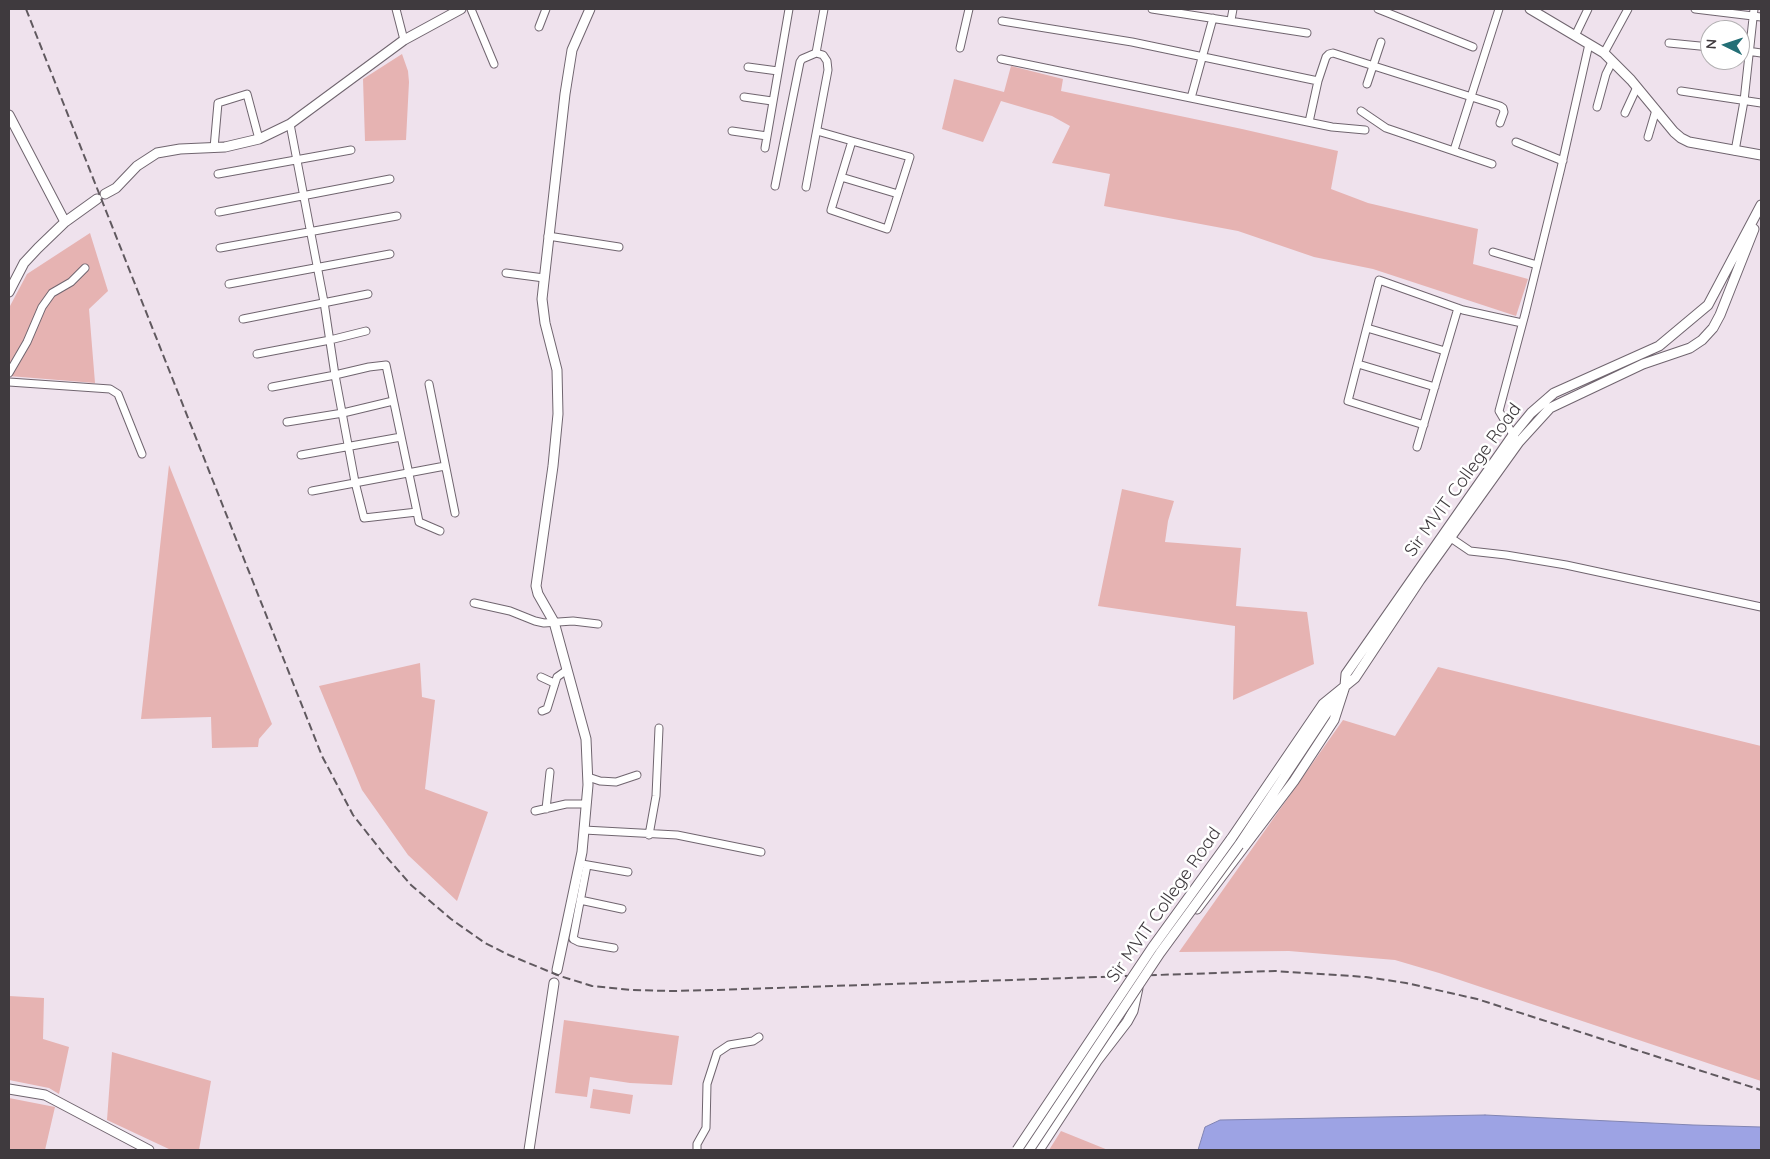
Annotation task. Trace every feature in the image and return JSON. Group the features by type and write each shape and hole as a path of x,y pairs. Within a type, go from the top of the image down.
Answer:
{"main road":[{"path":"105,194 116,188 137,166 157,153 180,149 224,147 259,140 290,124 404,40 447,12 461,9"},
{"path":"557,970 583,864 588,777 586,739 554,622 538,594 536,586 553,466 558,414 557,370 545,323 542,300 564,94 571,58 578,35 590,9"},
{"path":"1530,9 1604,53 1637,87 1681,138 1689,142 1761,155"},
{"path":"9,115 65,222"},
{"path":"9,292 24,263 65,222 97,199"},
{"name":"Sir MVIT College Road","path":"1029,1150 1235,842 1323,704 1355,678 1447,536 1516,438 1531,413 1554,393 1659,346 1708,305 1761,205"},
{"name":"Sir MVIT College Road","path":"1516,438 1550,408 1643,364 1690,348 1702,340 1717,322 1761,216"},
{"name":"Sir MVIT College Road","path":"1039,1150 1097,1061 1127,1022 1133,1011 1138,988 1294,781 1334,720 1345,686"},
{"name":"Sir MVIT College Road","path":"1017,1150 1152,948 1235,842"},
{"path":"529,1150 554,984"},
{"path":"9,1089 45,1095 149,1150"}],"street":[{"path":"396,9 404,40"},
{"path":"471,9 494,64"},
{"path":"539,28 546,9"},
{"path":"765,148 789,9"},
{"path":"816,52 824,9"},
{"path":"960,48 968,9"},
{"path":"1152,9 1308,33"},
{"path":"1231,20 1233,9"},
{"path":"1378,9 1473,47"},
{"path":"1454,150 1498,9"},
{"path":"1575,36 1588,9"},
{"path":"1604,53 1628,9"},
{"path":"1695,9 1753,12 1761,17"},
{"path":"1750,41 1753,12"},
{"path":"1191,98 1213,18"},
{"path":"1002,22 1132,42 1318,81"},
{"path":"1367,84 1381,42"},
{"path":"1669,43 1700,46"},
{"path":"1516,438 1498,411 1563,161 1589,44"},
{"path":"774,186 800,62 816,52 823,55 827,61 828,70 806,187"},
{"path":"1310,122 1318,81 1326,57 1332,53 1503,108 1504,112 1500,123"},
{"path":"1001,58 1332,127 1364,130"},
{"path":"1597,107 1606,74 1612,62"},
{"path":"748,67 778,71"},
{"path":"1735,151 1744,101 1747,70"},
{"path":"1625,113 1637,87"},
{"path":"1681,92 1761,103"},
{"path":"214,148 218,103 248,94 259,140"},
{"path":"744,97 772,101"},
{"path":"1648,137 1656,110"},
{"path":"1361,111 1386,128 1492,164"},
{"path":"290,124 324,302 335,375 355,482 364,518 417,512"},
{"path":"817,130 852,140 910,157 887,229 831,210 852,140"},
{"path":"732,131 767,136"},
{"path":"1516,142 1563,161"},
{"path":"218,174 351,150"},
{"path":"841,177 898,194"},
{"path":"219,212 390,179"},
{"path":"220,248 397,216"},
{"path":"548,236 619,247"},
{"path":"1493,252 1537,265"},
{"path":"229,284 390,254"},
{"path":"9,372 27,342 42,307 52,293 71,282 86,268"},
{"path":"506,273 544,278"},
{"path":"1424,425 1348,401 1379,280 1458,308 1522,323"},
{"path":"242,320 368,294"},
{"path":"1417,447 1458,308"},
{"path":"1367,328 1446,351"},
{"path":"257,354 366,331"},
{"path":"1358,364 1435,388"},
{"path":"272,387 386,365 419,522 440,531"},
{"path":"9,382 110,389 118,394 142,454"},
{"path":"429,384 455,513"},
{"path":"287,422 343,413 393,402"},
{"path":"301,455 349,448 401,437"},
{"path":"312,491 445,466"},
{"path":"1447,536 1470,551 1566,565 1761,607"},
{"path":"474,603 510,611 544,623 584,621 598,624"},
{"path":"542,711 547,709 557,677 566,670"},
{"path":"541,678 554,683"},
{"path":"649,835 656,796 659,728"},
{"path":"546,809 550,772"},
{"path":"588,777 600,781 616,782 637,776"},
{"path":"536,811 566,804 586,804"},
{"path":"584,830 649,835 677,835 761,852"},
{"path":"614,948 579,942 573,939 580,900 583,864 628,872"},
{"path":"580,900 622,909"},
{"path":"697,1150 697,1144 706,1128 707,1084 717,1053 729,1046 752,1041 760,1037"}],"shaded area":[{"path":"402,54 408,71 409,82 406,140 365,141 363,79"},
{"path":"1011,66 1063,79 1061,91 1338,151 1331,189 1368,203 1478,229 1473,264 1528,279 1516,316 1373,269 1314,257 1238,231 1104,206 1110,174 1052,163 1070,126 1052,116 1001,101 983,142 942,129 954,79 1004,92"},
{"path":"90,233 108,291 89,309 95,383 9,376 10,306 27,274"},
{"path":"169,465 272,724 259,739 258,747 212,748 211,717 141,719"},
{"path":"1122,489 1174,501 1168,521 1165,542 1241,548 1236,606 1307,612 1314,664 1233,700 1235,626 1098,606"},
{"path":"420,663 422,697 435,700 425,789 488,812 457,901 408,855 362,790 319,686"},
{"path":"1438,667 1761,746 1761,1081 1395,960 1289,951 1179,952 1343,720 1395,736"},
{"path":"9,996 44,998 43,1039 69,1047 59,1094 49,1088 9,1080"},
{"path":"564,1020 679,1036 672,1085 630,1083 590,1077 587,1097 555,1093"},
{"path":"112,1052 211,1081 199,1150 171,1150 107,1120"},
{"path":"593,1089 633,1095 630,1114 590,1108"},
{"path":"9,1098 55,1107 45,1150 9,1150"},
{"path":"1061,1131 1108,1150 1049,1150"}],"water":[{"path":"1485,1115 1761,1127 1761,1150 1198,1150 1205,1127 1220,1120"}],"railway":[{"path":"26,9 322,756 353,815 383,853 411,885 451,919 485,943 560,976 592,986 632,990 715,990 1275,971 1366,977 1406,983 1477,999 1761,1090"}]}
